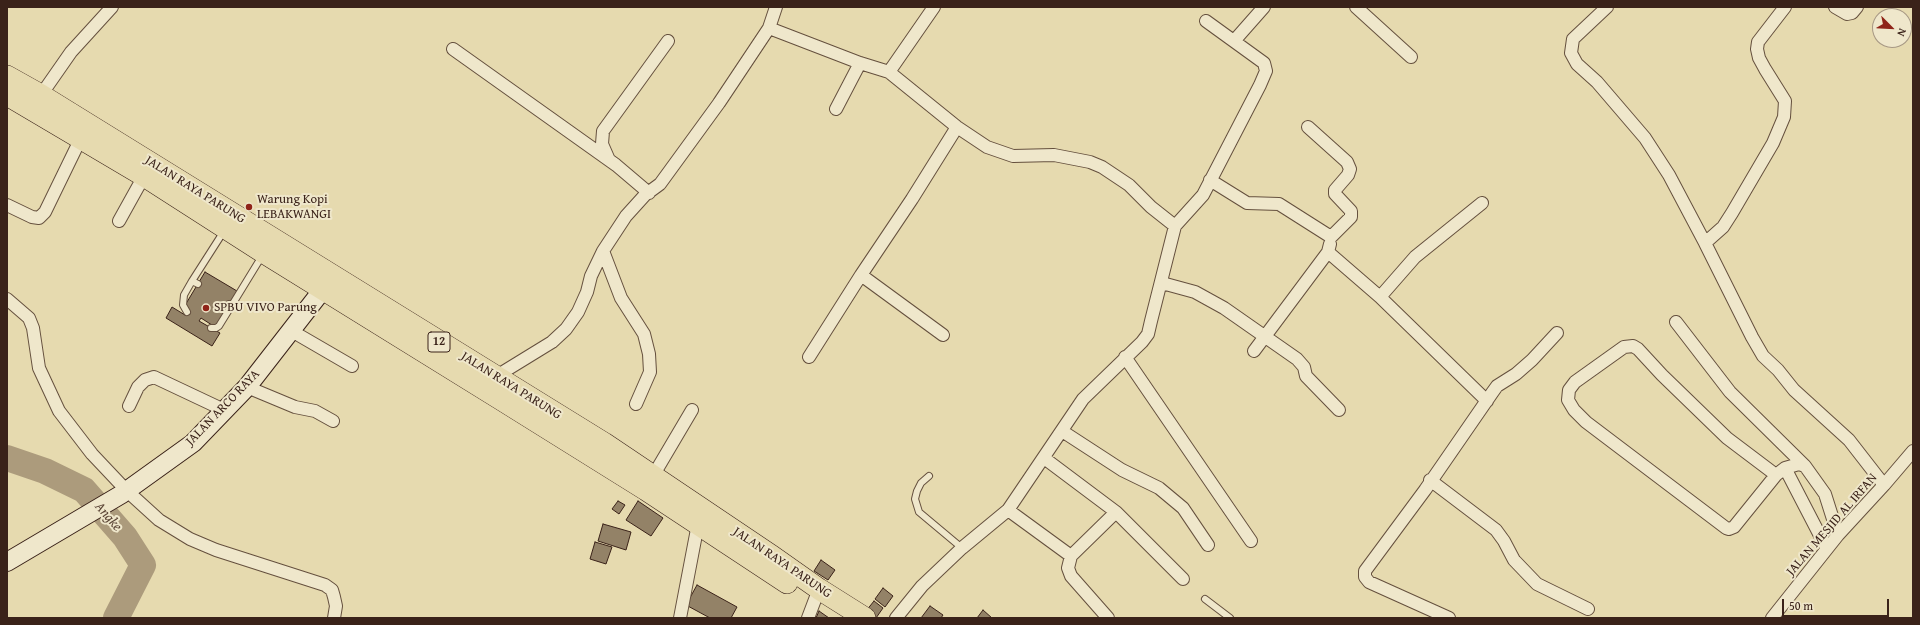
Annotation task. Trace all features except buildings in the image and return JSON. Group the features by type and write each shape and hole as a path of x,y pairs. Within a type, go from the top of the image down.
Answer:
{"highway":[{"name":"JALAN RAYA PARUNG","path":"7,76 41,95 496,377 698,524 814,603 839,618"},
{"name":"JALAN RAYA PARUNG","path":"7,95 80,140 144,176 264,253 599,451 653,476 772,556 814,603 865,618"}],"main road":[{"name":"JALAN ARCO RAYA","path":"7,562 89,515 193,443 247,387 324,288"}],"street":[{"path":"41,95 71,52 112,7"},
{"path":"496,377 552,342 566,329 578,312 587,292 591,276 603,251 626,216 660,184 719,103 769,28 776,7"},
{"path":"889,72 934,7"},
{"path":"1234,41 1264,7"},
{"path":"1356,7 1411,57"},
{"path":"1607,7 1573,39 1571,53 1577,64 1597,82 1645,138 1668,175 1705,243 1763,356 1778,370 1794,390 1849,440 1884,485"},
{"path":"1705,243 1723,226 1732,213 1773,143 1784,117 1785,100 1764,69 1757,49 1758,42 1785,7"},
{"path":"1835,7 1847,14 1852,13 1857,7"},
{"path":"896,618 922,586 962,548 1008,510 1083,399 1142,342 1148,334 1175,226 1203,195 1260,85 1266,70 1264,63 1206,21"},
{"path":"769,28 860,63 889,72 957,127 987,147 1013,156 1054,155 1090,162 1102,167 1129,185 1151,207 1175,226"},
{"path":"610,161 602,144 603,131 668,41"},
{"path":"453,49 610,161 649,193"},
{"path":"836,109 860,63"},
{"path":"809,357 957,127"},
{"path":"1254,351 1328,252 1331,237 1351,217 1351,211 1335,194 1335,190 1348,175 1350,169 1347,162 1308,127"},
{"path":"7,205 32,217 39,218 45,212 80,140"},
{"path":"119,221 144,176"},
{"path":"1210,180 1247,203 1279,204 1331,237"},
{"path":"1380,297 1415,257 1482,202"},
{"path":"603,251 621,298 644,334 649,354 650,372 636,404"},
{"path":"1328,252 1380,297 1487,401"},
{"path":"861,275 943,335"},
{"path":"1162,282 1195,292 1224,308 1297,359 1304,367 1306,376 1339,410"},
{"path":"7,299 29,318 33,328 39,368 59,411 124,492 159,520 190,539 216,550 325,585 332,590 334,597 336,606 334,618"},
{"path":"1676,322 1730,392 1805,466 1825,494 1838,535"},
{"path":"290,330 352,366"},
{"path":"1449,618 1369,582 1365,577 1365,571 1412,508 1430,480 1497,386 1527,365 1557,334"},
{"path":"1805,466 1799,464 1781,471 1734,527 1726,528 1586,422 1574,410 1568,400 1569,390 1575,382 1624,347 1633,346 1638,349 1662,375 1727,438 1781,471 1827,549"},
{"path":"1126,357 1251,541"},
{"path":"129,406 138,386 145,380 154,377 224,410"},
{"path":"247,387 295,407 315,411 333,421"},
{"path":"653,476 692,410"},
{"path":"1062,431 1122,470 1153,484 1164,492 1183,508 1208,545"},
{"name":"JALAN MESJID AL IRFAN","path":"1772,618 1838,535 1884,485 1913,450"},
{"path":"1044,458 1116,512 1183,579"},
{"path":"1430,480 1496,530 1504,541 1514,560 1537,584 1588,609"},
{"path":"1008,510 1070,556"},
{"path":"1108,618 1071,576 1068,568 1070,556 1116,512"},
{"path":"680,618 698,524"}],"lane":[{"path":"187,312 182,305 184,295 195,282 226,228"},
{"path":"211,328 216,328 219,326 230,304 264,253"},
{"path":"929,476 921,483 917,491 915,499 919,512 962,548"},
{"path":"1205,598 1230,618"}],"waterway":[{"name":"Angke","path":"7,458 45,471 84,490 125,537 143,565 116,618"}],"place":[{"name":"Warung Kopi LEBAKWANGI","path":"249,207"},
{"name":"SPBU VIVO Parung","path":"206,308"}]}
